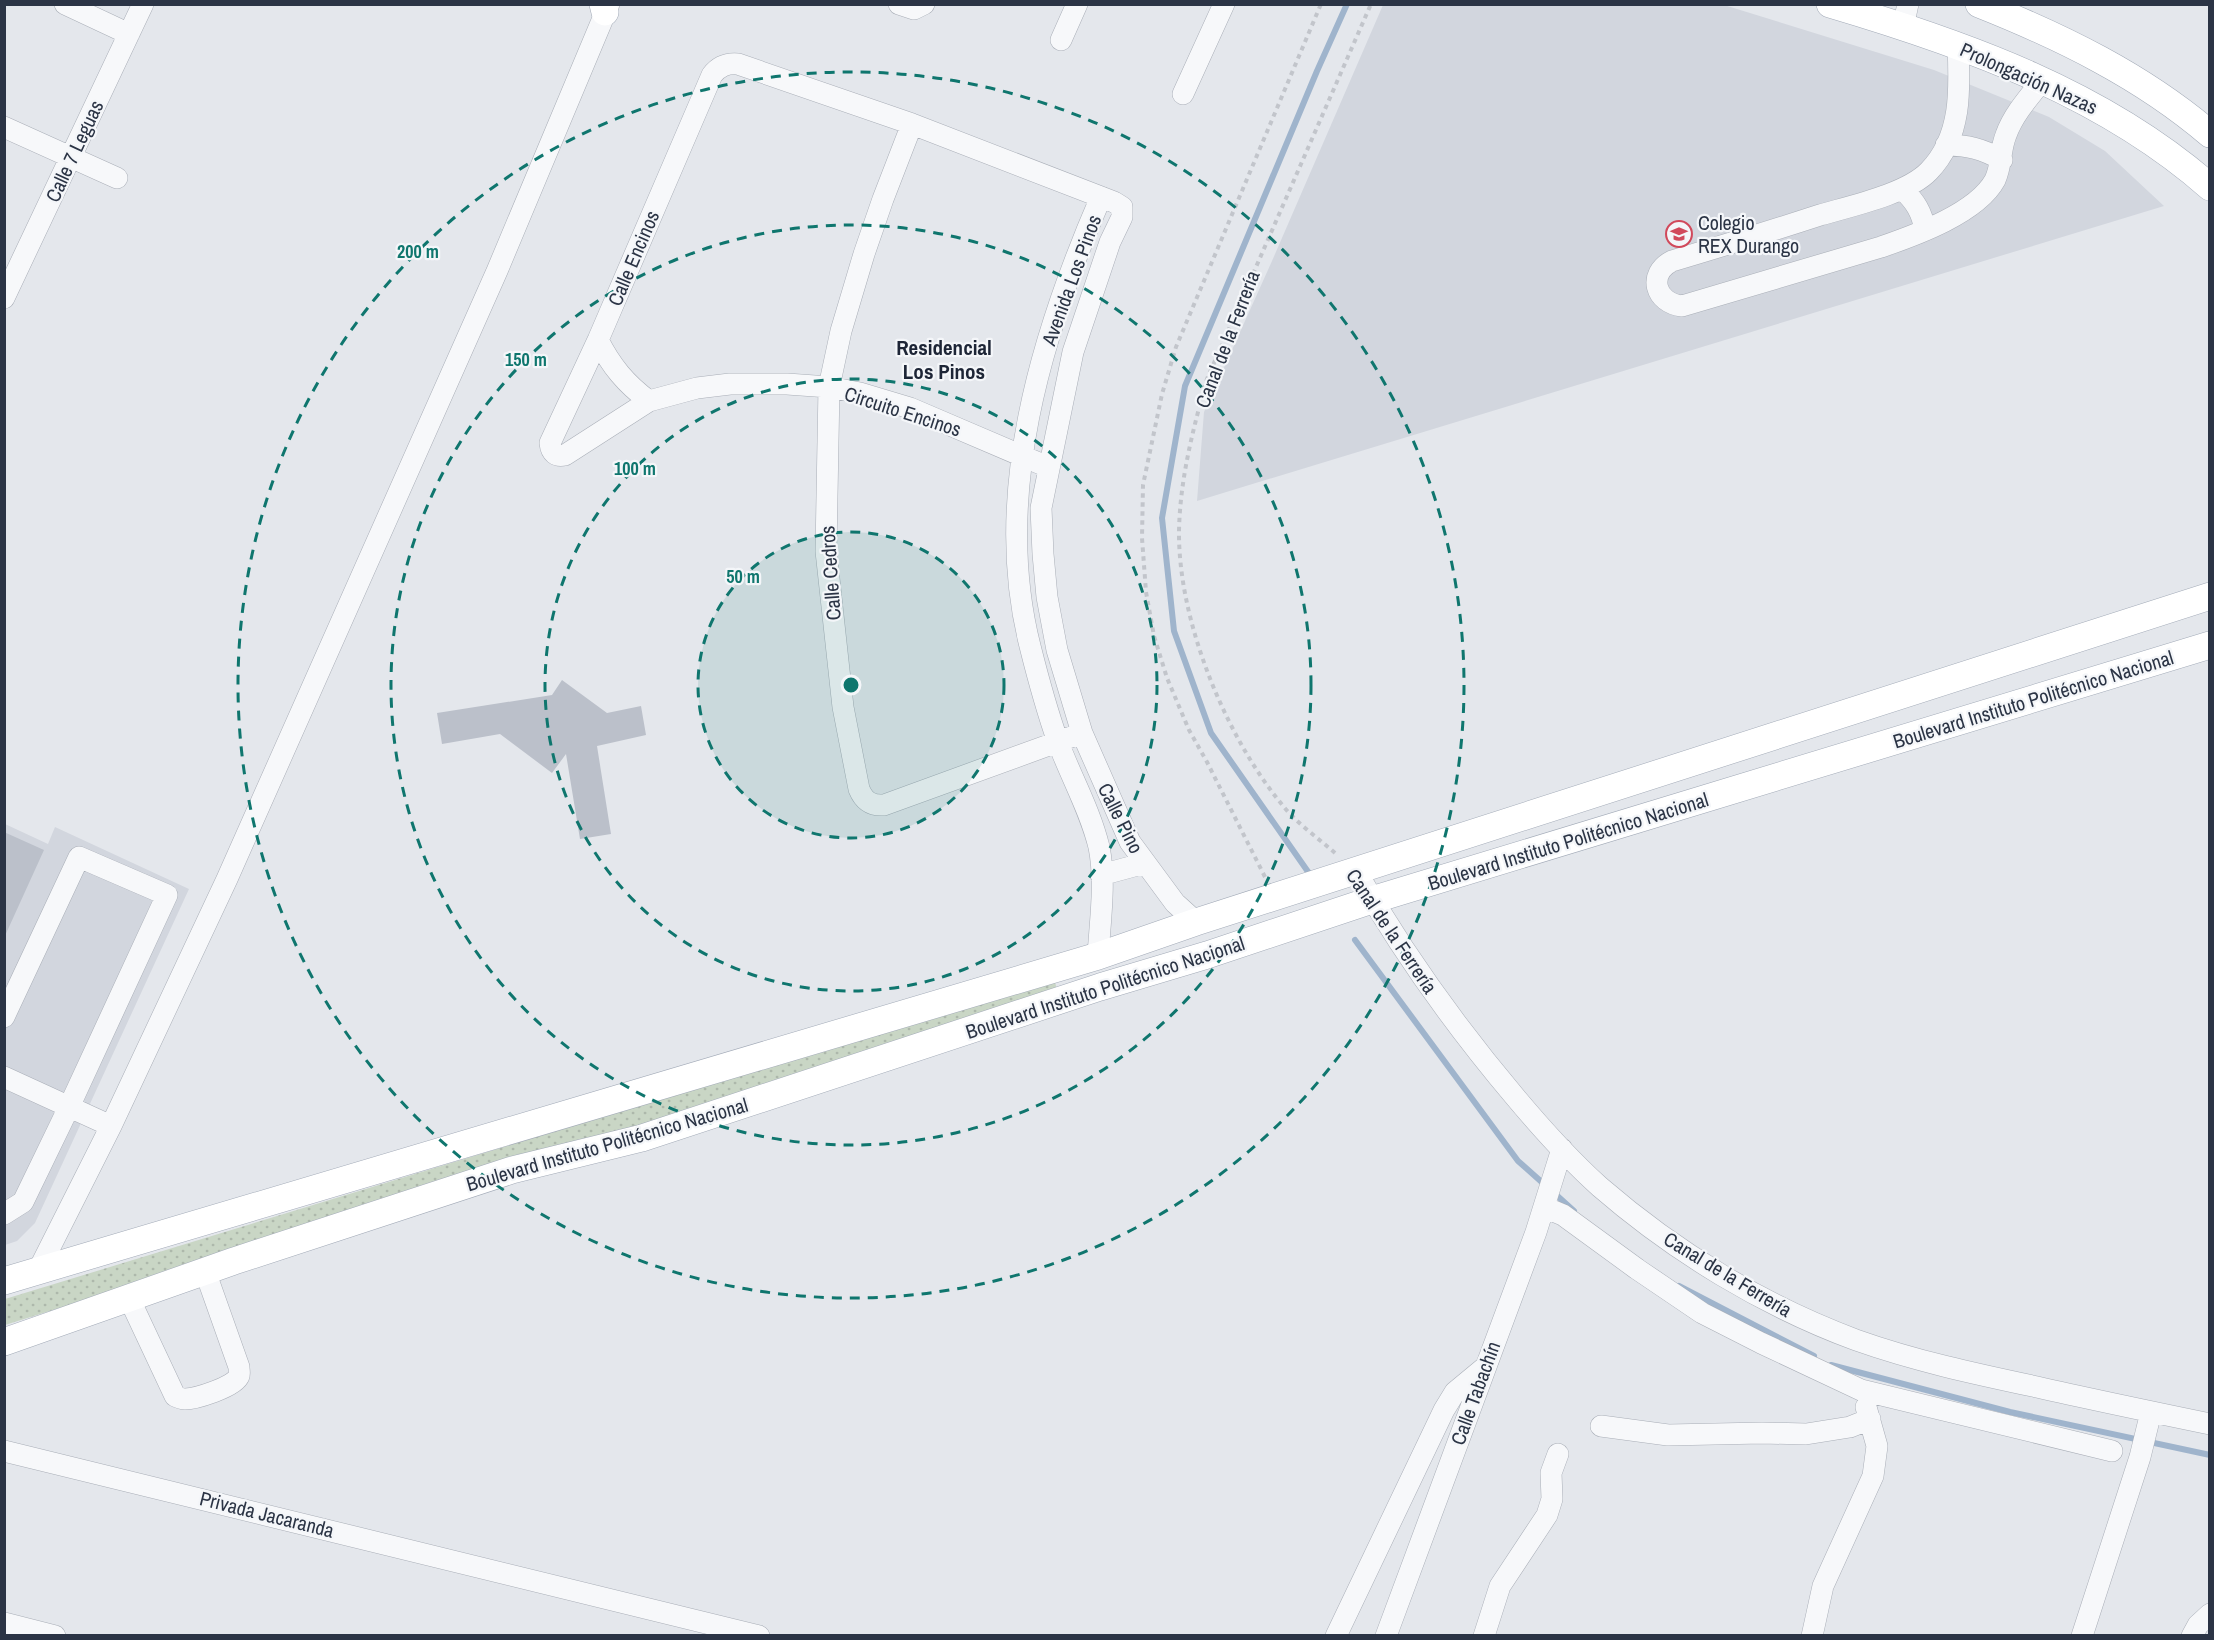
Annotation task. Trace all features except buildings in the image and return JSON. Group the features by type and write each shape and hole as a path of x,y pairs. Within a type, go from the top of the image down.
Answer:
{"main road":[{"name":"Prolongación Nazas","path":"1830,4 1905,16 1958,46 2042,81 2123,123 2162,149 2210,187"},
{"path":"1979,4 2058,37 2122,72 2154,91 2210,134"},
{"name":"Boulevard Instituto Politécnico Nacional","path":"4,1281 1098,956 1196,922 2210,596"},
{"name":"Boulevard Instituto Politécnico Nacional","path":"4,1342 205,1271 512,1170 642,1138 1372,900 2210,645"},
{"path":"1098,956 1100,987"}],"street":[{"path":"65,4 129,34"},
{"name":"Calle 7 Leguas","path":"4,298 9,276 71,158 143,4"},
{"path":"899,4 914,9 924,4"},
{"path":"1061,40 1077,4"},
{"path":"1183,94 1224,4"},
{"path":"37,1272 111,1126 227,879 497,271 606,7"},
{"path":"1958,46 1960,82 1958,112 1946,145 1929,172 1902,189 1672,261 1660,272 1657,281 1659,292 1666,301 1682,306 1881,248 1925,230 1972,206 1986,193 1996,178 2002,160 2005,135 2042,81"},
{"name":"Calle Encinos","path":"554,454 550,443 598,340 712,75 723,65 738,64 912,124"},
{"path":"912,124 1101,197"},
{"name":"Calle Cedros","path":"912,124 864,254 841,331 829,387 826,551 843,707 862,796 869,803 884,805 1082,733"},
{"path":"4,128 117,178"},
{"path":"1946,145 1977,148 2002,160"},
{"path":"1902,189 1919,208 1925,230"},
{"name":"Avenida Los Pinos","path":"1058,742 1029,644 1016,550 1017,495 1040,366 1074,262 1101,197 1118,204 1122,207 1123,212 1110,242 1073,352 1041,508 1042,554 1047,597 1057,650 1082,733"},
{"path":"598,340 609,362 622,378 650,400"},
{"name":"Circuito Encinos","path":"554,454 566,455 650,400 696,388 730,384 829,387 860,393 910,408 1048,466"},
{"name":"Calle Pino","path":"1082,733 1130,842 1175,903 1196,922"},
{"name":"Calle Pino","path":"1058,742 1090,814 1099,849 1101,875 1098,956"},
{"path":"1090,814 1114,808"},
{"path":"4,1017 79,857 167,896 23,1203 4,1214"},
{"path":"1101,875 1145,863"},
{"name":"Canal de la Ferrería","path":"1356,871 1372,900 1440,1003 1494,1072 1562,1149 1613,1197 1698,1260 1773,1303 1818,1325 1857,1340 1932,1364 2149,1419 2210,1424"},
{"path":"4,1077 111,1126"},
{"name":"Calle Tabachín","path":"1386,1635 1548,1195 1562,1149"},
{"path":"1548,1195 1563,1215 1702,1313 1861,1389 2112,1451"},
{"path":"129,1298 175,1396 183,1400 227,1387 237,1380 240,1375 239,1367 205,1271"},
{"path":"1336,1635 1444,1410 1455,1392 1484,1368"},
{"path":"1812,1635 1823,1586 1873,1476 1877,1446 1861,1389"},
{"path":"1601,1426 1668,1435 1762,1432 1806,1434 1850,1427 1870,1419"},
{"path":"2082,1635 2140,1457 2149,1419"},
{"name":"Privada Jacaranda","path":"4,1451 759,1635"},
{"path":"1484,1635 1500,1586 1547,1515 1552,1498 1551,1473 1558,1454"},
{"path":"2192,1635 2198,1625 2210,1614"},
{"path":"4,1623 55,1635"}],"path":[{"path":"1275,897 1189,730 1154,636 1146,592 1142,538 1143,484 1162,394 1176,347 1321,4"},
{"name":"Canal de la Ferrería","path":"1356,871 1285,808 1252,762 1226,713 1199,650 1185,590 1179,532 1183,480 1193,429 1207,379 1371,4"}],"shaded area":[{"name":"Colegio REX Durango","path":"1383,5 1724,5 1934,70 2049,117 2105,151 2164,206 1197,501 1204,412"},
{"path":"5,824 48,844 55,827 189,889 35,1223 17,1241 5,1245"}],"green space":[{"path":"1054,979 1059,996 5,1325 5,1299"}],"waterway":[{"path":"1311,876 1211,733 1174,631 1162,518 1185,386 1347,4"},
{"path":"1355,940 1518,1161 1545,1185"},
{"path":"1553,1192 1574,1211"},
{"path":"1679,1286 1814,1356"},
{"path":"1831,1365 2010,1412 2210,1455"}],"place":[{"name":"Colegio REX Durango","path":"1679,234"}],"district":[{"name":"Residencial Los Pinos","path":"944,359"}]}
